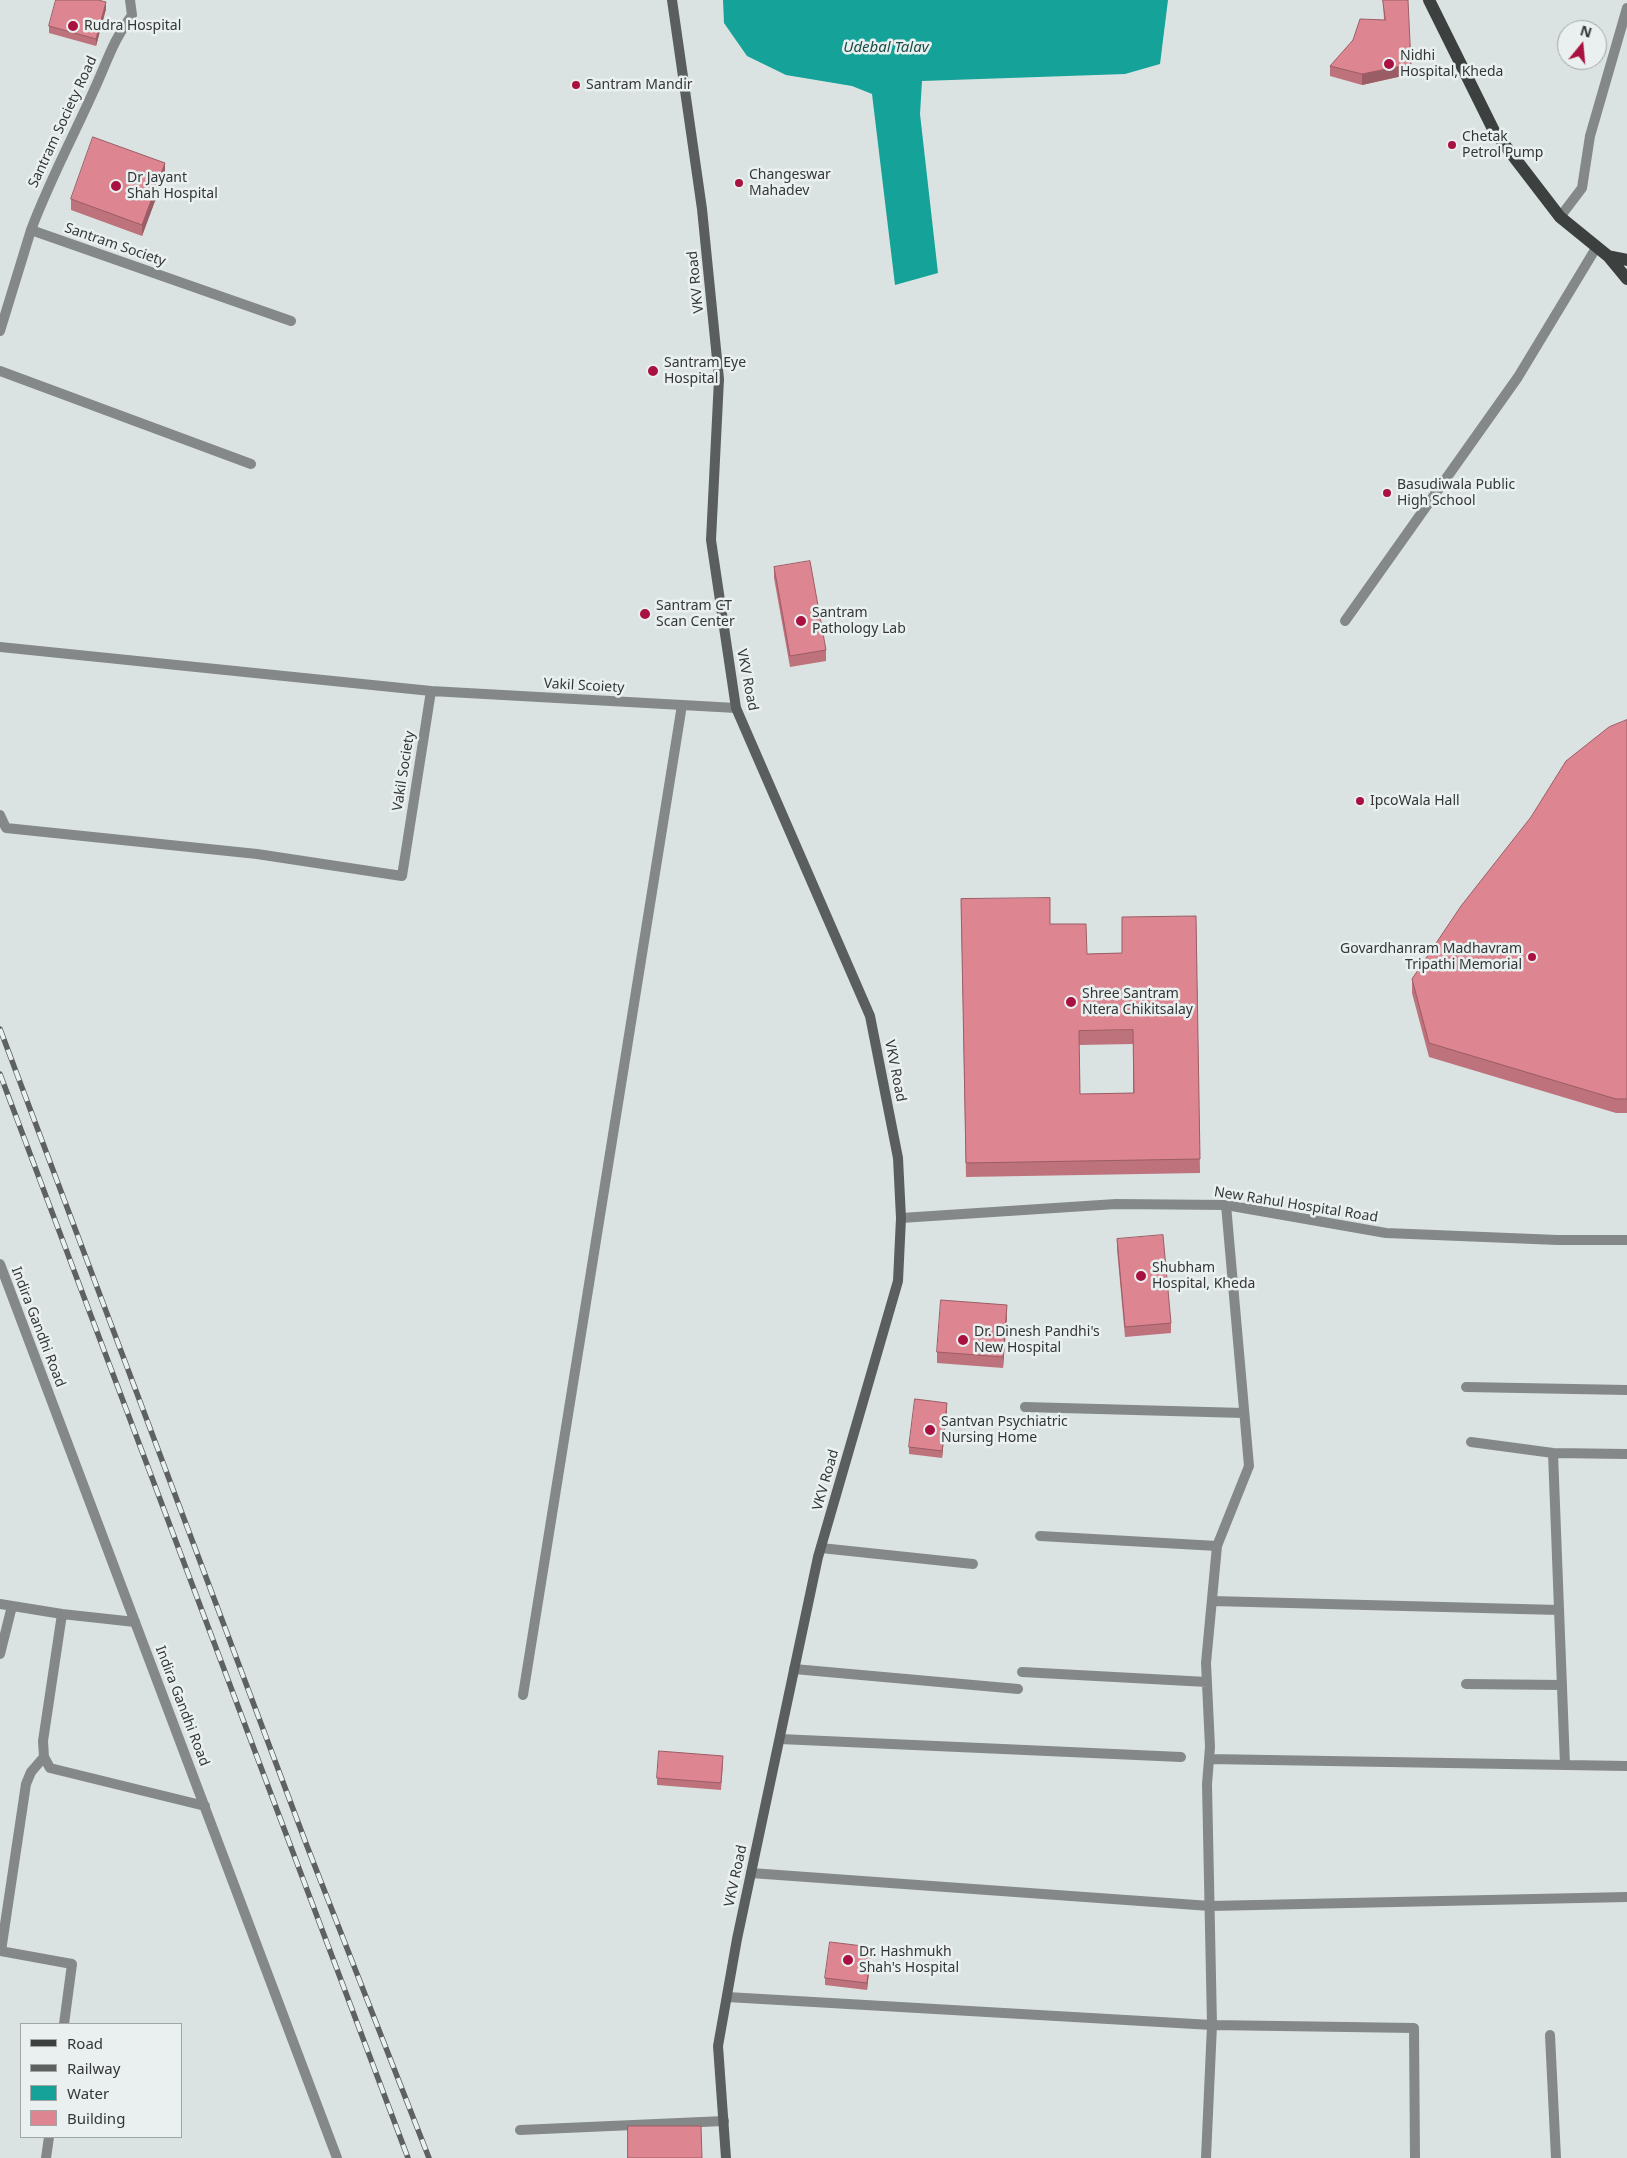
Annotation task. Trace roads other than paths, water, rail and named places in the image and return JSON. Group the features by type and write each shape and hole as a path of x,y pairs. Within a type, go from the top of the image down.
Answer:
{"main road":[{"name":"VKV Road","path":"672,0 702,209 720,379 711,540 736,708 870,1016 898,1158 901,1218 898,1281 821,1548 751,1872 727,1997 718,2046 726,2158"},
{"path":"1429,0 1494,131 1560,217 1608,256 1627,279"},
{"path":"1608,256 1627,260"}],"street":[{"name":"Santram Society Road","path":"31,230 44,195 94,91 118,33 132,15 130,0"},
{"path":"1560,217 1582,188 1590,136 1627,8"},
{"name":"Santram Society","path":"31,230 291,321"},
{"path":"0,331 31,230"},
{"path":"1345,621 1518,377 1596,248"},
{"path":"0,371 251,464"},
{"path":"0,647 431,691"},
{"name":"Vakil Scoiety","path":"431,691 736,708"},
{"name":"Vakil Society","path":"0,815 6,828 257,854 402,876 431,691"},
{"path":"523,1695 682,705"},
{"name":"New Rahul Hospital Road","path":"901,1218 1116,1204 1226,1205 1386,1233 1558,1240 1627,1240"},
{"path":"1206,2158 1212,2025 1206,1663 1217,1546 1249,1466 1226,1205"},
{"name":"Indira Gandhi Road","path":"0,1264 337,2158"},
{"path":"1466,1387 1627,1390"},
{"path":"1025,1407 1244,1413"},
{"path":"1471,1442 1553,1452 1627,1454"},
{"path":"1553,1452 1565,1765"},
{"path":"1040,1536 1217,1546"},
{"path":"821,1548 973,1564"},
{"path":"1212,1600 1559,1610"},
{"path":"0,1604 62,1614 136,1622"},
{"path":"0,1654 12,1606"},
{"path":"62,1614 43,1741 44,1757 50,1768 205,1806"},
{"path":"794,1669 1018,1689"},
{"path":"1022,1672 1207,1682"},
{"path":"1466,1684 1562,1685"},
{"path":"780,1739 1181,1757"},
{"path":"44,1757 31,1772 26,1784 0,1951 72,1964 64,2023"},
{"path":"1209,1759 1627,1766"},
{"path":"751,1872 1210,1906 1627,1897"},
{"path":"727,1997 1212,2025 1414,2028 1415,2158"},
{"path":"1550,2035 1556,2158"},
{"path":"520,2130 724,2121"},
{"path":"46,2158 49,2138"}],"water":[{"name":"Udebal Talav","path":"723,0 1168,0 1160,64 1125,74 922,81 920,114 938,273 895,285 872,94 852,86 786,75 747,56 724,23"}],"railway":[{"path":"0,1029 307,1846 429,2158"},
{"path":"0,1074 408,2158"}],"place":[{"name":"Rudra Hospital","path":"73,26"},
{"name":"Nidhi Hospital, Kheda","path":"1389,64"},
{"name":"Santram Mandir","path":"576,85"},
{"name":"Chetak Petrol Pump","path":"1452,145"},
{"name":"Changeswar Mahadev","path":"739,183"},
{"name":"Dr Jayant Shah Hospital","path":"116,186"},
{"name":"Santram Eye Hospital","path":"653,371"},
{"name":"Basudiwala Public High School","path":"1387,493"},
{"name":"Santram CT Scan Center","path":"645,614"},
{"name":"Santram Pathology Lab","path":"801,621"},
{"name":"IpcoWala Hall","path":"1360,801"},
{"name":"Govardhanram Madhavram Tripathi Memorial","path":"1532,957"},
{"name":"Shree Santram Ntera Chikitsalay","path":"1071,1002"},
{"name":"Shubham Hospital, Kheda","path":"1141,1276"},
{"name":"Dr. Dinesh Pandhi's New Hospital","path":"963,1340"},
{"name":"Santvan Psychiatric Nursing Home","path":"930,1430"},
{"name":"Dr. Hashmukh Shah's Hospital","path":"848,1960"}]}
